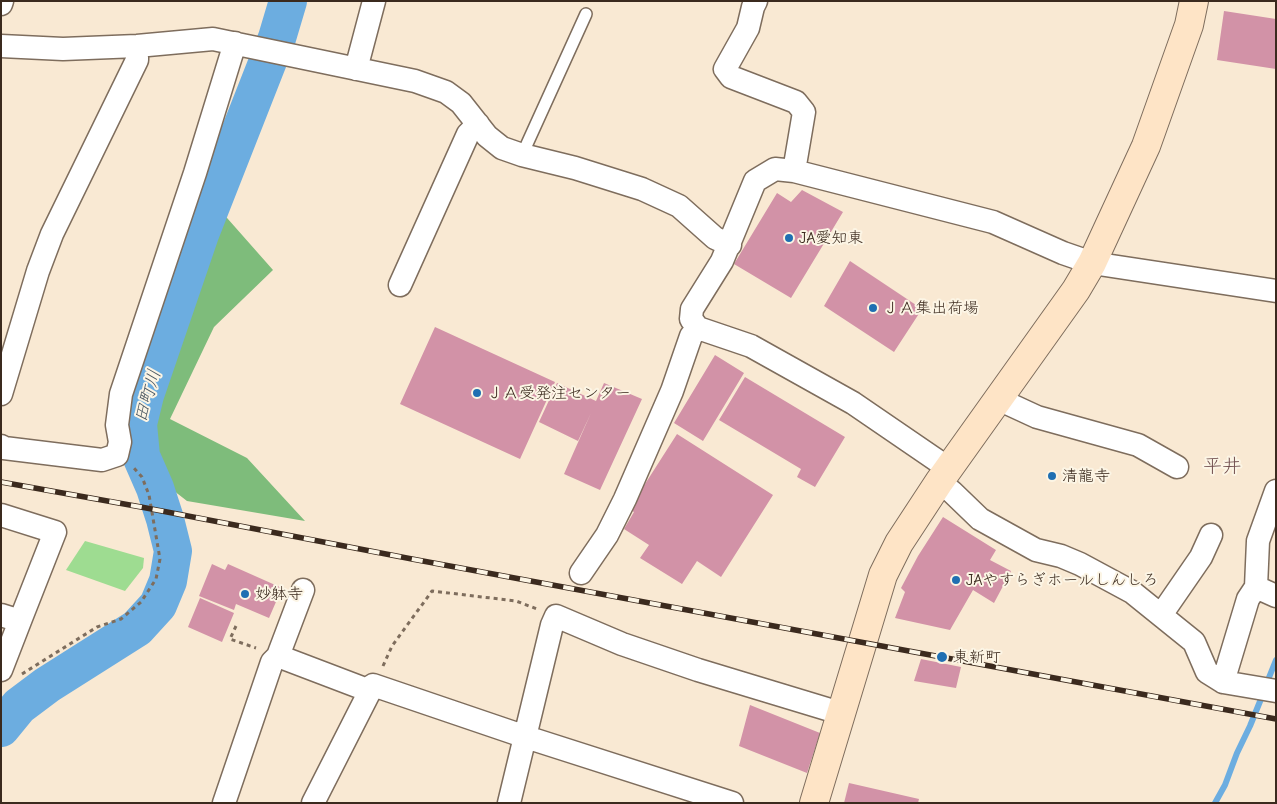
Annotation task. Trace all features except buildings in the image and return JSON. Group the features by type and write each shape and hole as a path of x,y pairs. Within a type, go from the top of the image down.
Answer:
{"street":[{"path":"356,69 374,1"},
{"path":"756,1 748,28 725,69 731,77 796,102 804,112 794,171"},
{"path":"814,803 883,575 899,543 944,475 1076,290 1092,263 1146,146 1189,25 1194,1"},
{"path":"1,46 63,49 137,46 213,39 415,81 446,92 462,104 487,136 502,148 642,189 679,206 714,238 730,245"},
{"path":"1,446 4,448 102,460 117,455 120,442 117,425 121,394 195,173 244,45"},
{"path":"1,394 38,271 52,234 137,60 137,46"},
{"path":"400,285 468,134 478,124"},
{"path":"1276,290 1092,263 993,222 794,171 775,169 754,181 730,245 692,308 691,318 698,328 751,346 853,403 944,475 952,492 980,519 1036,550 1061,556 1080,564 1132,592 1194,642 1207,672 1223,682 1276,691"},
{"path":"581,573 607,535 625,499 672,391 691,336 698,328"},
{"path":"998,399 1037,417 1138,446 1177,467"},
{"path":"1223,682 1248,599 1266,591 1258,541 1276,491"},
{"path":"1,515 55,532 11,618 8,674"},
{"path":"1161,614 1201,557 1211,534"},
{"path":"224,803 272,662 278,656 303,590"},
{"path":"509,803 552,625 556,616 622,644 698,670 840,713"},
{"path":"278,656 732,803"},
{"path":"313,803 372,688"}],"lane":[{"path":"522,155 586,14"}],"path":[{"path":"8,674 97,627 121,619 141,602 156,579 160,559 149,495 142,477 132,465 117,455"},
{"path":"372,688 392,646 432,591 516,601 556,616"},
{"path":"236,626 230,639 278,656"}],"green space":[{"path":"220,210 273,270 214,327 170,419 247,458 305,521 187,501 169,487 151,454 156,410"},
{"path":"85,541 144,558 143,568 125,591 66,570"}],"waterway":[{"name":"田町川","path":"1,728 19,706 47,685 137,628 158,605 168,581 173,551 155,488 141,456 138,424 145,395 200,234 277,38 288,1"},
{"path":"1266,685 1276,660"},
{"path":"1215,803 1225,785 1263,694"}],"railway":[{"path":"1,482 1276,719"}],"place":[{"name":"JA愛知東","path":"789,238"},
{"name":"ＪＡ集出荷場","path":"873,308"},
{"name":"ＪＡ受発注センター","path":"477,393"},
{"name":"清龍寺","path":"1052,476"},
{"name":"JAやすらぎホールしんしろ","path":"956,580"},
{"name":"妙躰寺","path":"245,594"},
{"name":"東新町","path":"942,657"}],"district":[{"name":"平井","path":"1222,467"}]}
